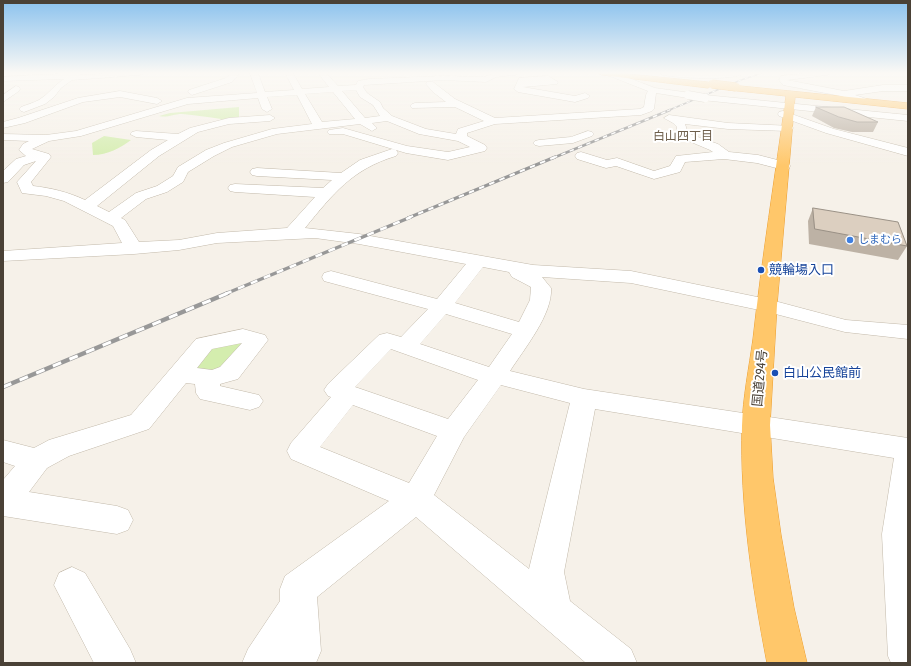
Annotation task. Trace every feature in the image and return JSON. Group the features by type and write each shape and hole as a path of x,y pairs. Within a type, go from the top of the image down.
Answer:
{"highway":[{"name":"国道294号","path":"787,663 775,608 764,535 758,478 756,425 767,305 791,104"},
{"path":"800,104 908,105"},
{"path":"898,104 908,105"}],"street":[{"path":"3,118 37,104"},
{"path":"3,125 21,121 69,104"},
{"path":"155,104 176,112 230,104"},
{"path":"120,111 165,104"},
{"path":"266,104 276,131"},
{"path":"307,104 319,126"},
{"path":"348,104 362,121 370,128 464,152"},
{"path":"377,104 379,109 388,118"},
{"path":"459,104 476,113 498,121 541,144 573,140 588,134"},
{"path":"461,138 462,131 498,121 592,114 636,114 649,109 649,104"},
{"path":"784,166 753,158 731,157 725,155 714,147 685,135 682,131 682,127 677,121 667,117 728,126 791,104"},
{"path":"791,104 830,131 908,152"},
{"path":"792,104 908,118"},
{"path":"3,137 47,138 77,134 158,105"},
{"path":"442,115 476,113"},
{"path":"99,117 27,146 25,150 31,154 45,157 24,182 27,190 47,192 69,198 119,223 134,248"},
{"path":"87,206 155,153 194,130 244,117 270,118"},
{"path":"110,219 140,196 162,189 178,179 183,170 205,156 228,145 276,131 388,118 412,126 423,132 461,138 480,148 448,156 406,149 343,131 297,138 282,142"},
{"path":"136,134 180,138"},
{"path":"249,139 266,146"},
{"path":"292,233 327,193 344,177 358,167 392,153"},
{"path":"581,156 606,164 617,162 654,175 675,169 680,158 725,155"},
{"path":"4,177 20,162 39,156"},
{"path":"257,172 344,177"},
{"path":"235,188 327,193"},
{"path":"5,258 179,245 217,238 292,233 334,235 518,269 631,277 767,305 845,326 908,332"},
{"path":"406,346 442,306 478,261"},
{"path":"293,663 301,651 298,589 416,499 454,431 494,376 536,313 541,296 541,287 539,284 519,273 518,269"},
{"path":"331,277 442,306 525,331"},
{"path":"117,520 4,502 38,460 59,448 140,422 179,374 204,344 243,336 257,340 229,373 213,378 179,374"},
{"path":"454,431 337,390 386,340 494,376 584,398 908,449"},
{"path":"206,377 210,393 250,401"},
{"path":"348,394 301,451 416,499 617,663"},
{"path":"554,611 546,572 584,398"},
{"path":"3,451 38,460"},
{"path":"908,459 898,534 908,656"},
{"path":"72,585 116,663"},
{"path":"262,663 299,606"}],"green space":[{"path":"239,107 239,120 214,127 221,119 182,114 165,117 159,116 170,113"},
{"path":"104,136 131,140 123,146 104,154 93,155 92,143"},
{"path":"238,342 245,345 221,370 196,371 194,366 208,348"}],"building":[{"path":"816,107 844,107 878,122 857,122 839,117"},
{"path":"813,208 898,222 907,246 815,229"}],"railway":[{"path":"667,111 684,104"},
{"path":"553,158 670,110"},
{"path":"408,218 555,157"},
{"path":"225,294 411,217"},
{"path":"3,387 228,293"}],"place":[{"name":"しまむら","path":"850,240"},
{"name":"競輪場入口","path":"761,270"},
{"name":"白山公民館前","path":"775,373"}],"district":[{"name":"白山四丁目","path":"683,136"}]}
